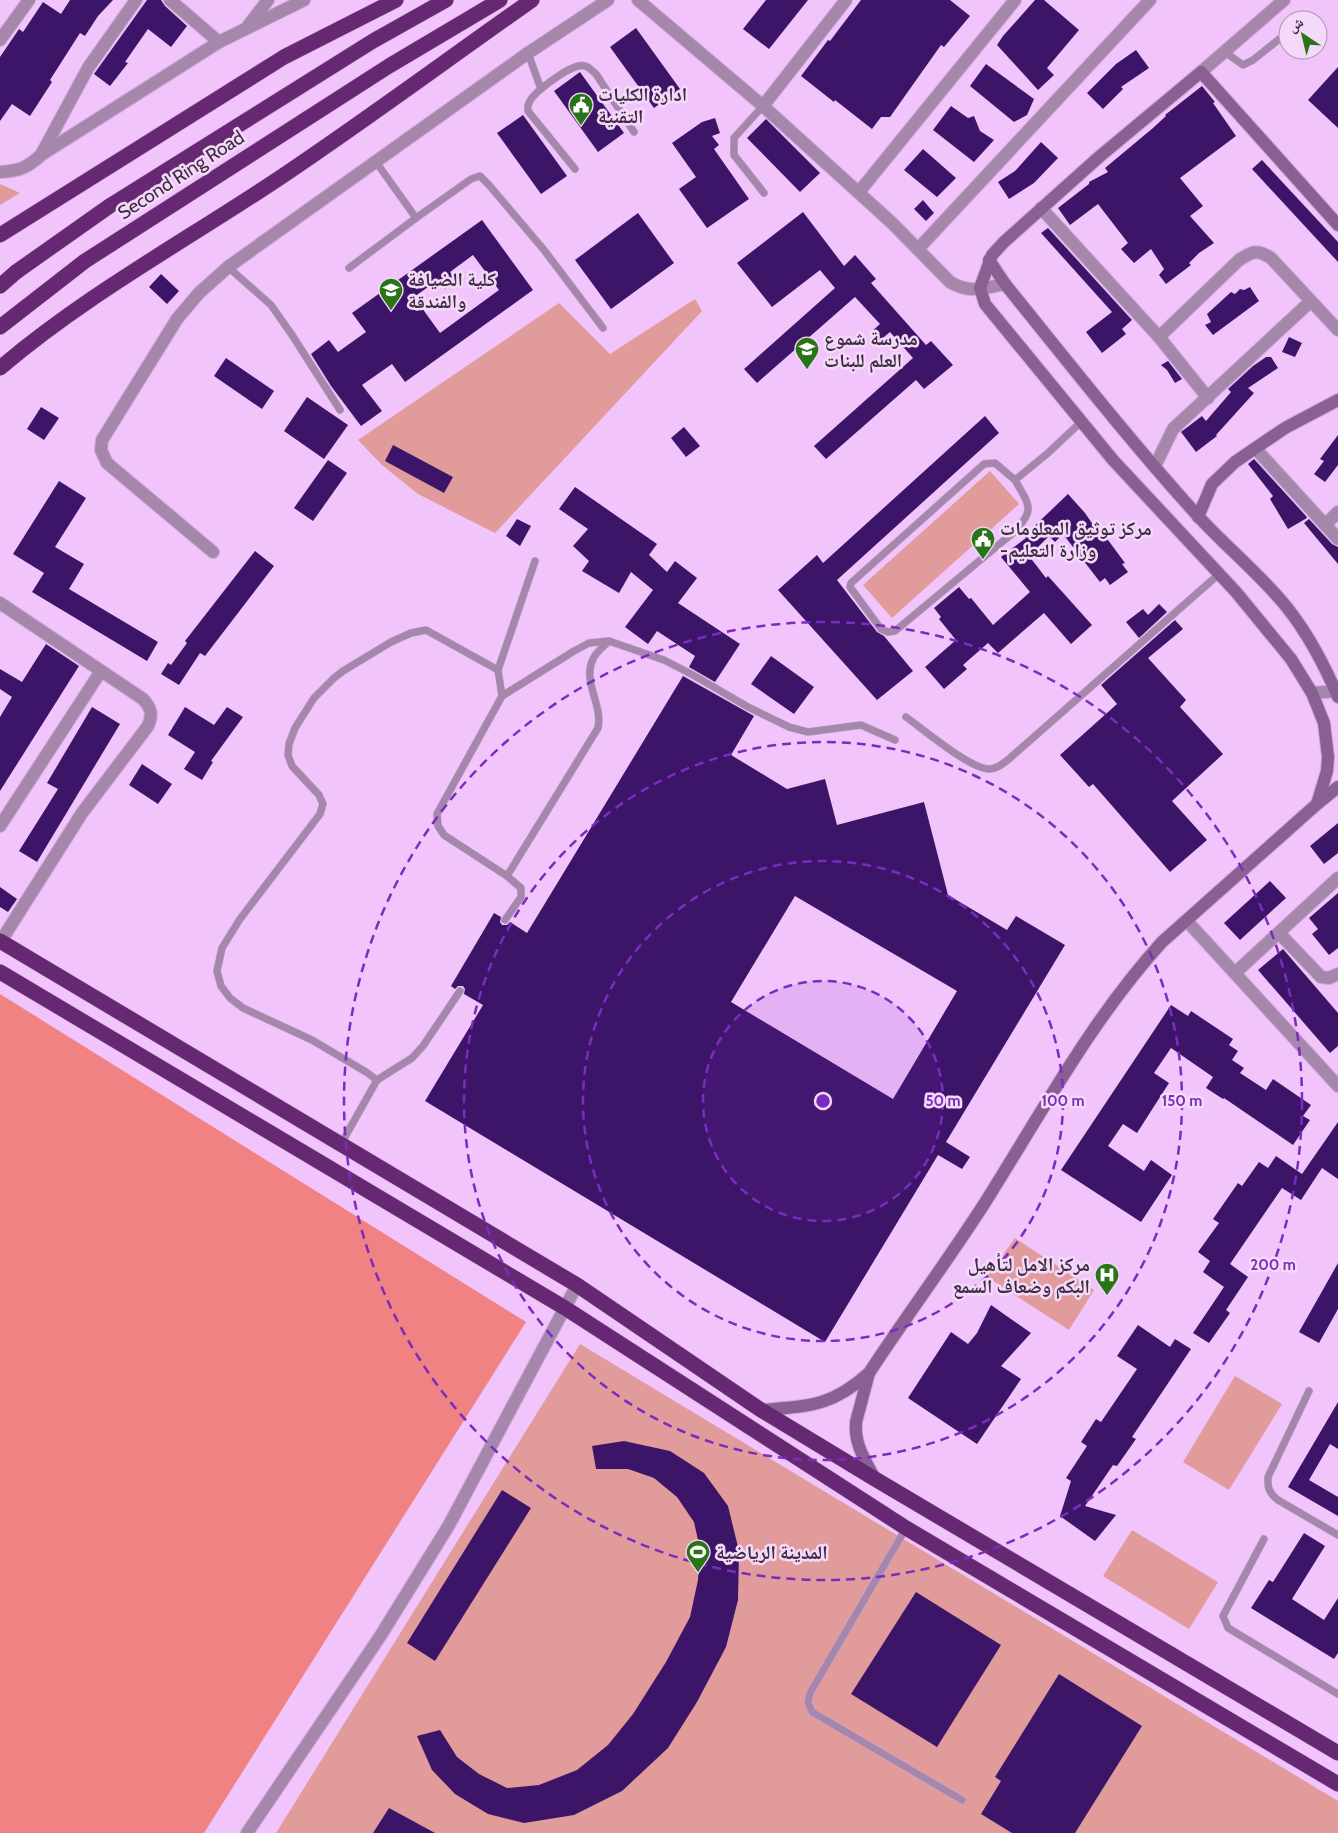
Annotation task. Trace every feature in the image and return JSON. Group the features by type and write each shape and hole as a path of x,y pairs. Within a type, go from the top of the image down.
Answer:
{"highway":[{"path":"0,235 284,57 396,0"},
{"path":"0,286 16,272 111,206 373,41 446,0"},
{"name":"Second Ring Road","path":"0,327 85,262 389,66 500,0"},
{"path":"0,368 30,343 97,295 282,177 532,0"},
{"path":"0,941 578,1285 761,1410 1338,1753"},
{"path":"0,972 565,1308 906,1528 1338,1784"}],"street":[{"path":"0,40 29,0"},
{"path":"41,155 88,68 136,0"},
{"path":"170,0 219,42"},
{"path":"246,28 268,0"},
{"path":"0,172 16,172 31,164 41,155 219,42 304,0"},
{"path":"213,552 107,463 102,450 102,440 177,319 199,294 228,267 528,54 608,0"},
{"path":"638,0 763,106 858,192 950,282 961,288 980,288 1005,284"},
{"path":"763,106 846,0"},
{"path":"858,192 1015,0"},
{"path":"918,249 1150,0"},
{"path":"1284,0 1099,157 1004,242 989,260 980,288 985,304 1113,460 1219,574 1276,638 1291,659 1312,693 1324,724 1328,757 1327,772 1316,804"},
{"path":"1201,72 1338,225"},
{"path":"1041,208 1158,337 1208,398"},
{"path":"1158,337 1239,260 1251,252 1261,252 1272,258 1338,330"},
{"path":"989,260 1005,284 1198,517 1261,579 1284,605 1308,637 1337,693 1312,693"},
{"path":"1155,466 1173,429 1311,301"},
{"path":"1198,517 1212,484 1236,462 1285,428 1338,400"},
{"path":"1256,448 1338,539"},
{"path":"1326,525 1338,512"},
{"path":"0,603 143,699 150,707 152,716 148,726 82,813 0,941"},
{"path":"0,826 101,671"},
{"path":"761,1410 806,1406 823,1402 843,1394 869,1373 984,1202 1094,1028 1140,966 1162,942 1316,804 1338,787"},
{"path":"1235,973 1338,878"},
{"path":"1187,921 1338,1086"},
{"path":"1279,933 1321,978 1329,978 1338,974"},
{"path":"247,1833 381,1635 449,1526 578,1285"},
{"path":"869,1373 855,1430 859,1449 875,1479"}],"lane":[{"path":"1225,52 1244,65 1278,40"},
{"path":"528,54 541,89"},
{"path":"575,169 528,111 529,102 541,89 572,69 580,66 588,67 596,74 634,132"},
{"path":"763,106 734,138 733,145 734,155 764,193"},
{"path":"376,162 416,218"},
{"path":"349,268 471,178 480,176 544,250 603,328"},
{"path":"228,267 271,306 340,410"},
{"path":"1015,480 1048,453 1082,421"},
{"path":"995,463 1015,480 1029,505 1027,516 1021,525 895,632 881,629 850,587 851,583 984,464 995,463"},
{"path":"502,696 498,670 535,561"},
{"path":"906,716 969,762 988,769 995,768 1010,758 1219,574"},
{"path":"377,1080 312,1040 243,1008 230,998 221,986 217,971 222,948 240,919 320,814 322,804 319,795 292,766 288,756 289,744 295,728 319,692 343,671 391,642 411,632 426,630 498,670"},
{"path":"507,876 598,728 600,718 589,673 593,658 608,641"},
{"path":"505,920 521,897 520,888 507,876 444,835 438,826 437,814 502,696 589,643 608,641 664,660 788,727 808,732 861,725 894,740"},
{"path":"341,1144 377,1080 412,1058 423,1046 460,991"},
{"path":"1309,1391 1268,1477 1267,1484 1272,1496 1338,1535"},
{"path":"906,1528 810,1693 808,1702 812,1712 962,1800"},
{"path":"1264,1538 1224,1616 1228,1628 1338,1694"}],"shaded area":[{"path":"0,184 20,193 0,205"},
{"path":"695,299 702,311 495,533 418,494 382,465 358,440 559,303 610,354"},
{"path":"990,471 1019,504 892,618 863,585"},
{"path":"0,994 526,1322 204,1833 0,1833"},
{"path":"1015,1238 1094,1290 1069,1330 987,1277"},
{"name":"المدينة الرياضية","path":"580,1344 1338,1801 1338,1833 276,1833"},
{"path":"1235,1376 1282,1404 1229,1490 1183,1462"},
{"path":"1132,1530 1218,1582 1189,1629 1103,1576"}],"building":[{"path":"70,0 113,0 98,16 85,36 80,33 30,116 12,104 0,121 0,57 19,29 23,32 43,2 61,14"},
{"path":"147,0 161,0 187,26 171,47 148,29 125,62 128,63 110,86 94,74"},
{"path":"766,0 808,0 769,49 743,29"},
{"path":"861,0 950,0 970,16 944,47 941,45 890,117 881,117 872,129 801,76"},
{"path":"1035,0 1044,0 1079,30 1047,68 1054,75 1038,90 997,45"},
{"path":"636,28 680,89 654,108 610,47"},
{"path":"1136,50 1149,68 1121,87 1123,89 1103,109 1087,93 1116,64"},
{"path":"986,64 1034,99 1027,115 1014,122 970,86"},
{"path":"1338,67 1338,128 1308,100"},
{"path":"580,72 624,133 598,152 554,91"},
{"path":"1202,86 1215,102 1213,103 1236,136 1180,178 1203,206 1190,216 1214,243 1199,253 1189,263 1191,265 1166,284 1159,275 1164,269 1151,249 1134,263 1121,249 1128,243 1098,204 1070,225 1058,208 1089,184 1089,182 1108,172 1105,168 1153,128 1165,115"},
{"path":"951,106 968,118 974,116 980,131 994,140 974,162 933,130"},
{"path":"523,115 567,176 541,194 497,133"},
{"path":"715,118 720,133 712,136 719,145 714,149 749,199 707,228 679,189 696,177 672,143 702,122"},
{"path":"766,119 820,173 800,192 747,138"},
{"path":"1041,142 1058,158 1034,183 1009,199 998,182 1015,171"},
{"path":"923,149 956,178 937,197 904,170"},
{"path":"1262,160 1338,242 1338,262 1252,169"},
{"path":"923,200 934,213 926,221 914,209"},
{"path":"803,212 844,266 855,255 876,279 871,283 926,345 931,341 953,365 924,389 916,380 826,459 814,446 913,358 890,332 878,342 870,333 880,324 855,297 757,383 744,369 835,288 820,270 772,307 737,263"},
{"path":"638,213 674,263 611,309 575,260"},
{"path":"482,220 533,290 405,382 392,364 362,385 382,411 361,426 331,386 311,354 329,340 338,352 366,332 352,313","holes":["473,255 499,290 440,333 414,297 438,280 445,289 456,281 450,272"]},
{"path":"1048,228 1132,320 1122,329 1126,334 1102,353 1086,332 1112,312 1041,233"},
{"path":"161,274 179,291 167,304 149,287"},
{"path":"1250,287 1259,301 1213,335 1205,325 1211,322 1207,314 1231,292 1235,294 1240,289 1244,290"},
{"path":"1289,337 1302,343 1295,357 1282,352"},
{"path":"1266,357 1271,357 1278,368 1248,388 1254,393 1217,436 1196,452 1181,432 1202,416 1206,421 1231,392 1228,389"},
{"path":"226,358 274,391 262,409 214,376"},
{"path":"1168,361 1182,379 1175,383 1167,370 1161,365"},
{"path":"307,397 348,425 324,459 284,431"},
{"path":"41,407 59,418 44,440 27,429"},
{"path":"985,416 999,433 837,580 877,632 884,636 913,671 877,700 778,590 817,555 823,563"},
{"path":"684,427 700,446 686,457 671,438"},
{"path":"1338,435 1338,465 1325,482 1314,474 1324,461 1320,459"},
{"path":"393,445 453,477 444,493 385,461"},
{"path":"1254,459 1307,518 1288,529 1270,499 1273,496 1248,464"},
{"path":"328,460 347,473 313,521 294,508"},
{"path":"59,481 86,498 55,547 84,564 69,589 158,642 147,661 32,592 44,573 13,554"},
{"path":"575,487 657,544 649,555 667,572 675,561 697,578 678,603 740,644 715,682 689,667 695,656 657,631 648,644 625,627 653,590 631,572 619,593 582,571 589,561 573,546 588,529 559,509"},
{"path":"1068,494 1085,513 1102,538 1105,536 1125,563 1122,564 1128,572 1110,585 1105,578 1100,582 1063,534 1055,542 1049,536 1029,556 1046,578 1048,576 1092,625 1071,644 1044,613 998,653 988,643 963,665 967,669 944,689 925,667 956,640 939,619 941,617 934,608 959,587 969,599 971,598 993,625 1030,592 1001,557 1026,538 1024,536"},
{"path":"517,519 531,526 520,546 506,536"},
{"path":"1309,519 1332,544 1338,547 1338,564 1304,523"},
{"path":"255,551 274,566 205,656 200,653 179,685 161,674 168,663 171,665 187,643 185,641"},
{"path":"1159,604 1167,612 1139,638 1126,622 1143,609 1148,615"},
{"path":"1175,620 1183,629 1148,658 1186,700 1180,707 1223,754 1172,801 1207,840 1170,872 1093,784 1089,787 1060,755 1117,704 1101,685"},
{"path":"46,644 79,666 0,791 0,717 12,697 0,689 0,669 22,682"},
{"path":"771,656 814,687 794,714 751,684"},
{"path":"683,676 754,716 731,755 787,789 825,779 837,825 924,802 948,895 1007,930 1016,916 1065,945 946,1142 970,1157 962,1169 938,1155 825,1342 425,1101 483,1005 464,994 465,989 463,986 458,986 455,989 451,986 494,913 501,917 500,922 502,925 507,925 510,922 527,933","holes":["795,896 957,991 893,1099 731,1002"]},
{"path":"92,707 120,724 37,862 19,851 58,789 47,783"},
{"path":"185,707 214,725 227,707 243,717 211,761 213,762 202,780 184,769 195,752 168,735"},
{"path":"142,764 172,784 158,804 129,785"},
{"path":"1338,823 1338,853 1324,864 1310,846"},
{"path":"1270,881 1286,898 1240,940 1224,923"},
{"path":"0,887 17,899 8,912 0,907"},
{"path":"1338,893 1338,948 1329,955 1312,934 1318,929 1309,918"},
{"path":"1283,949 1338,1013 1338,1046 1330,1053 1258,970"},
{"path":"1171,1005 1188,1016 1191,1011 1233,1039 1229,1045 1238,1051 1232,1060 1244,1068 1240,1073 1266,1090 1273,1079 1311,1105 1303,1116 1310,1120 1293,1145 1206,1088 1213,1077 1171,1048 1154,1073 1169,1083 1137,1133 1123,1124 1108,1146 1144,1171 1151,1160 1172,1175 1141,1222 1061,1170"},
{"path":"1338,1122 1338,1179 1322,1168 1301,1200 1282,1188 1230,1264 1248,1277 1226,1310 1230,1313 1209,1343 1193,1333 1224,1287 1203,1272 1210,1261 1198,1252 1219,1223 1213,1219 1238,1183 1242,1186 1259,1162 1268,1168 1276,1156 1302,1174"},
{"path":"1338,1263 1338,1309 1319,1343 1299,1332"},
{"path":"991,1305 1031,1333 1001,1366 1021,1379 977,1444 908,1398 951,1332 968,1344 977,1333"},
{"path":"1138,1325 1170,1347 1175,1339 1191,1349 1132,1437 1136,1439 1117,1466 1113,1465 1085,1506 1116,1515 1095,1541 1060,1516 1071,1481 1066,1478 1087,1446 1081,1442 1096,1419 1101,1422 1137,1369 1117,1356"},
{"path":"1338,1402 1338,1449 1330,1444 1309,1480 1338,1497 1338,1516 1288,1487"},
{"path":"624,1441 670,1451 704,1473 728,1506 739,1551 738,1600 726,1647 697,1702 668,1748 622,1791 574,1815 524,1823 488,1814 455,1794 432,1770 417,1736 440,1730 457,1757 479,1774 507,1788 539,1785 577,1770 608,1745 633,1714 666,1662 690,1617 698,1580 700,1549 694,1522 677,1497 654,1478 628,1469 596,1469 592,1446"},
{"path":"502,1490 531,1508 435,1661 407,1643"},
{"path":"1304,1533 1325,1546 1292,1599 1324,1620 1338,1598 1338,1653 1334,1659 1251,1608 1269,1580 1273,1582"},
{"path":"916,1592 1001,1645 937,1747 851,1694"},
{"path":"1059,1674 1142,1726 1075,1833 1012,1833 981,1814 1001,1781 995,1777"},
{"path":"389,1808 435,1833 373,1833"}],"place":[{"name":"ادارة الكليات التقنية","path":"581,126"},
{"name":"كلية الضيافة والفندقة","path":"391,311"},
{"name":"مدرسة شموع العلم للبنات","path":"807,370"},
{"name":"مركز توثيق المعلومات -وزارة التعليم","path":"983,560"},
{"name":"مركز الامل لتأهيل البكم وضعاف السمع","path":"1107,1296"},
{"name":"المدينة الرياضية","path":"698,1573"}]}
